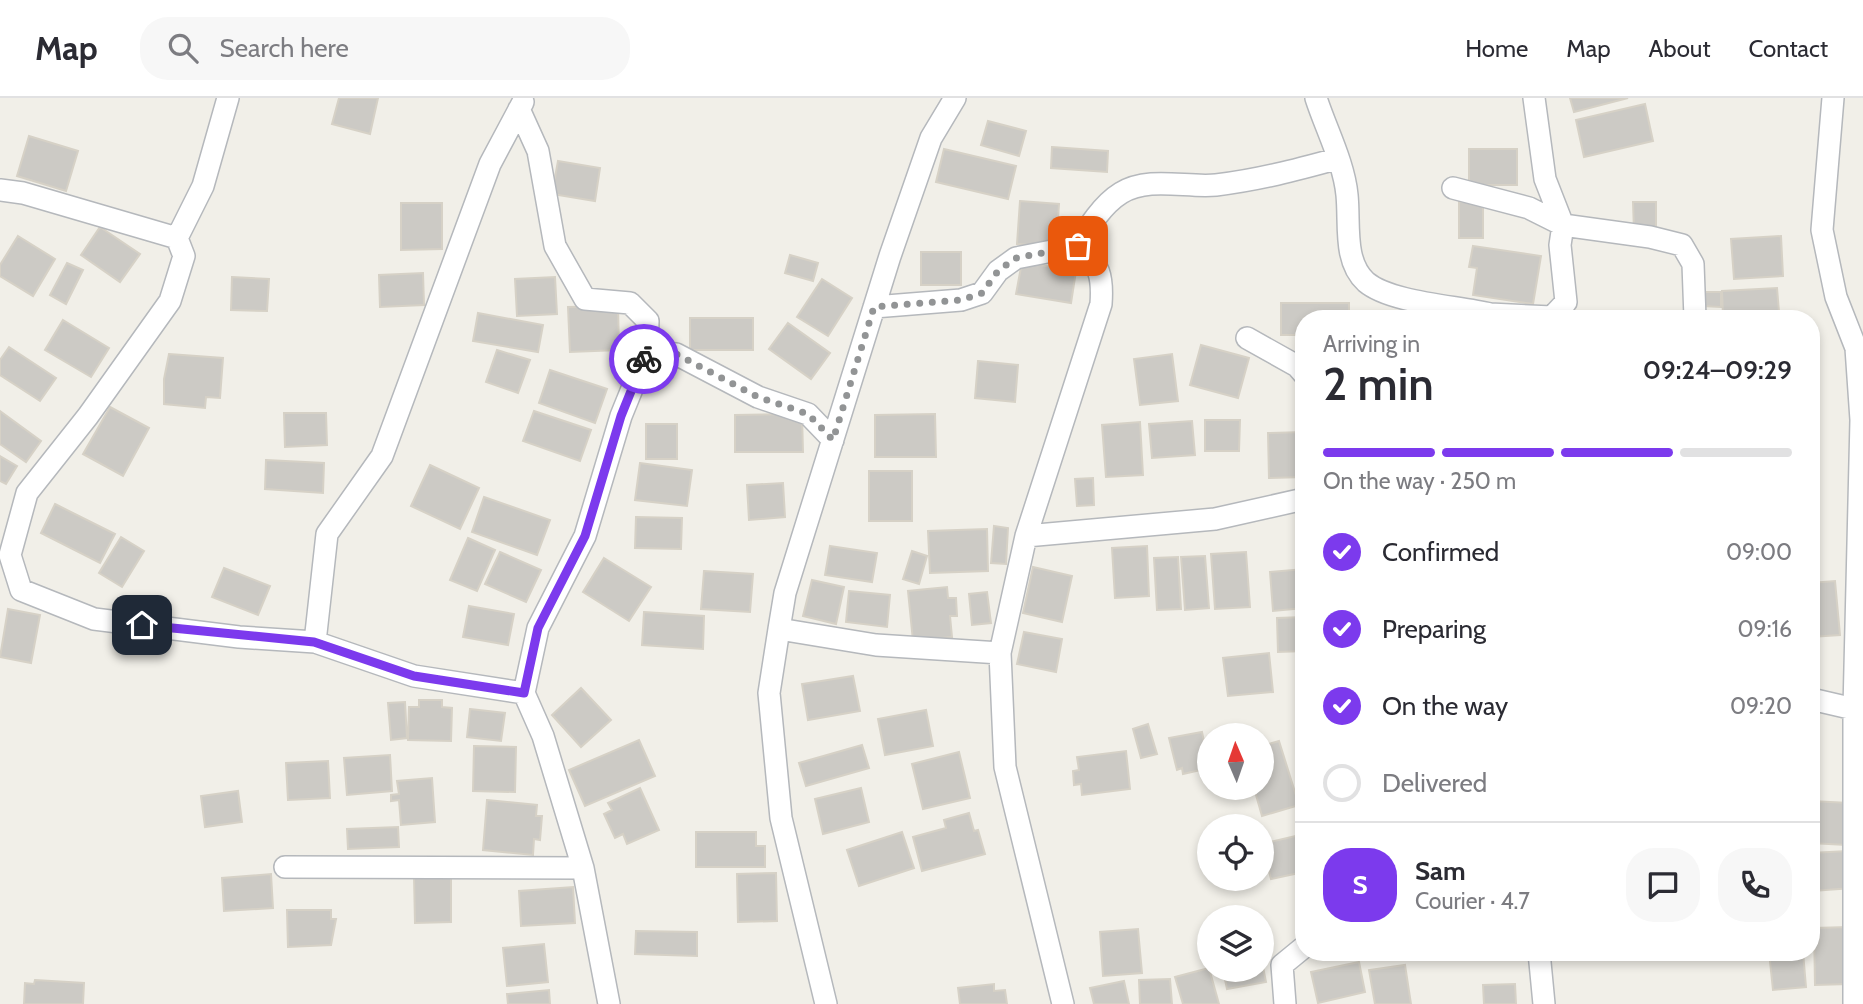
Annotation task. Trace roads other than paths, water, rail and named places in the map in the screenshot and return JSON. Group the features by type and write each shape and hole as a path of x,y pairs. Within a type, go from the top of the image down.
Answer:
{"street":[{"path":"228,98 202,186 177,238 184,256 170,301 88,416 27,493 10,555 21,590 94,619 239,637 314,642 414,676 524,693"},
{"path":"826,1004 781,818 769,693 785,593 874,307 931,138 955,98"},
{"path":"1317,98 1347,192 1352,265 1367,283 1394,295 1463,310"},
{"path":"1534,98 1545,179 1563,225 1560,245 1566,302 1559,310"},
{"path":"1833,98 1822,230 1836,297 1856,348 1861,420 1854,709 1854,1004"},
{"path":"314,642 327,534 382,456 490,164 522,104"},
{"path":"522,104 538,151 555,246 566,270 585,299 631,303 648,321 647,352 621,416 585,536 538,628 524,693 543,736 583,868 610,1004"},
{"path":"1078,246 1087,228 1121,193 1143,184 1212,185 1269,178 1336,159"},
{"path":"1452,188 1529,208 1563,225 1650,237 1682,245 1693,264 1695,310"},
{"path":"0,190 23,193 177,238"},
{"path":"874,307 961,300 982,293 998,271 1016,258 1078,246"},
{"path":"1063,1004 1005,767 1000,653 1026,536 1101,304 1103,278 1094,259 1078,246"},
{"path":"1247,338 1295,365"},
{"path":"647,352 676,354 758,397 808,414 833,440"},
{"path":"1026,536 1215,519 1295,501"},
{"path":"779,629 876,645 1000,653"},
{"path":"1820,701 1854,709"},
{"path":"285,867 583,868"},
{"path":"1285,1004 1282,965 1295,954"},
{"path":"1540,961 1544,1004"}]}
